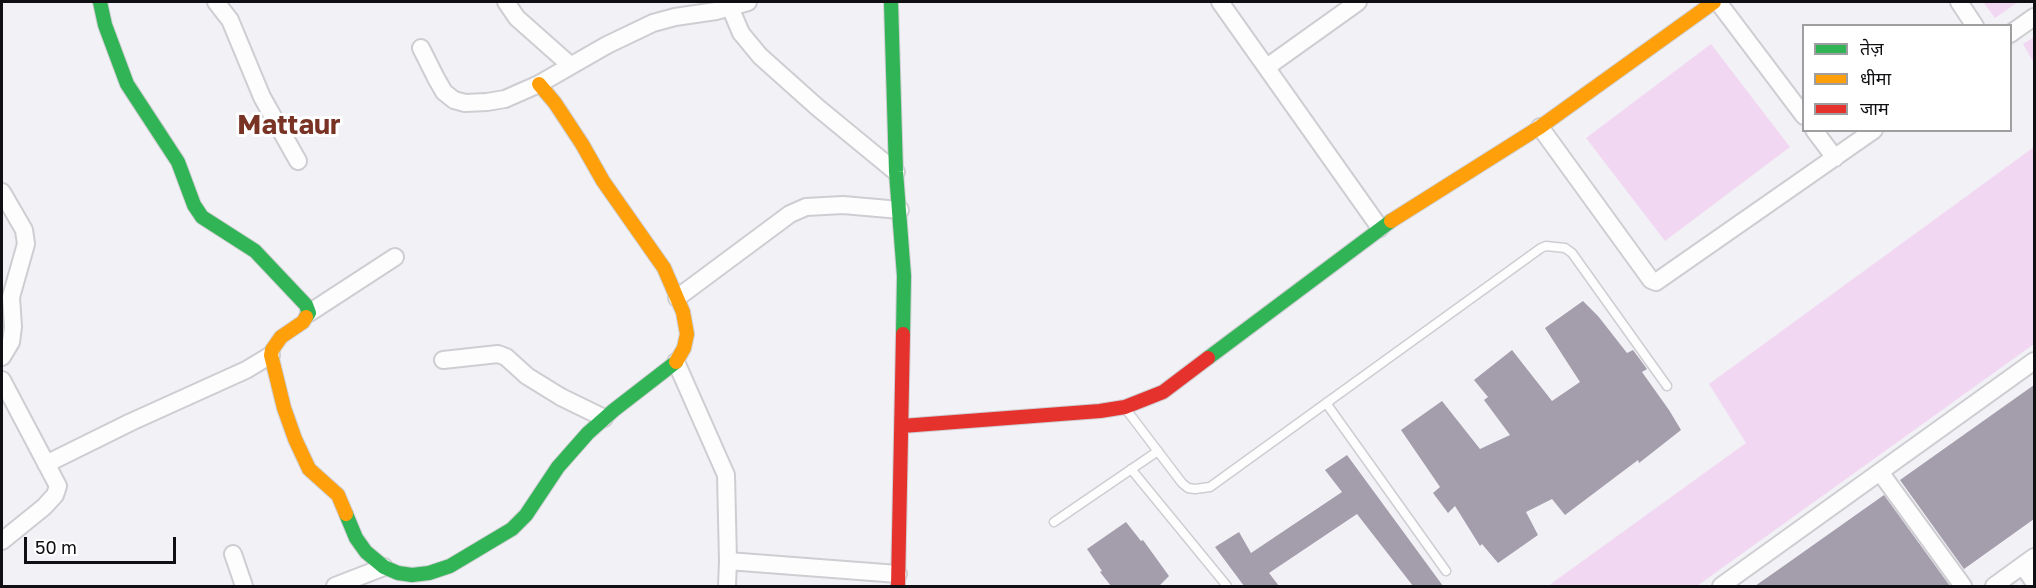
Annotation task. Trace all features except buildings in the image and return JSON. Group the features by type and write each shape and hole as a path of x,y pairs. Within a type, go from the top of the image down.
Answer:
{"street":[{"path":"100,2 105,25 127,84 170,147 194,205 202,217 255,252 295,292 306,305 309,314"},
{"path":"216,2 230,20 262,97 298,161"},
{"path":"506,2 517,18 570,65"},
{"path":"680,2 690,16"},
{"path":"421,48 435,78 444,92 454,100 465,103 505,99 539,84 570,65 653,23 748,2"},
{"path":"728,561 898,580 904,276 896,172 891,2"},
{"path":"1220,2 1380,228"},
{"path":"1267,67 1358,2"},
{"path":"902,426 1100,411 1125,407 1163,392 1380,228 1540,126 1716,2 1802,115"},
{"path":"1959,2 1974,24"},
{"path":"730,7 741,33 760,56 816,107 896,172"},
{"path":"2012,32 2034,16"},
{"path":"395,257 309,314 282,337 271,355 284,408 295,440 309,469 338,495 356,538 366,552 384,567 415,581 429,573 450,566 512,529 526,515 558,466 604,418 676,362 684,348 687,334 683,312 664,268 603,181 555,103 539,84"},
{"path":"1540,126 1651,280 1656,282 1871,132"},
{"path":"1816,132 1835,158"},
{"path":"2,192 24,230 26,244 11,297 11,342 2,357"},
{"path":"677,298 790,214 806,207 843,205 900,210"},
{"path":"2,272 20,266"},
{"path":"443,360 498,354 506,357 527,376 561,397 604,418"},
{"path":"46,464 131,422 246,370 271,355"},
{"path":"676,362 726,475 727,586"},
{"path":"1721,586 2034,362"},
{"path":"2,380 58,486 55,495 44,507 2,541"},
{"path":"1880,472 1963,586"},
{"path":"233,554 244,586"},
{"path":"1994,586 2029,562 2034,582"},
{"path":"335,586 384,567"}],"lane":[{"path":"1125,407 1182,483 1188,488 1210,487 1546,246 1565,248 1572,254 1666,386"},
{"path":"1326,403 1446,571"},
{"path":"1054,522 1158,451"},
{"path":"1131,469 1227,586"}],"shaded area":[{"path":"1983,2 2018,2 1995,18"},
{"path":"2034,37 2034,63 2023,44"},
{"path":"1711,44 1790,147 1665,241 1586,138"},
{"path":"2034,147 2034,344 1697,586 1548,586 1746,443 1709,384"}],"traffic: fast":[{"path":"100,2 105,25 127,84 178,162 194,205 202,217 255,251 306,305 309,313 306,317"},
{"path":"891,2 896,172 904,276 903,334"},
{"path":"1208,358 1391,221"},
{"path":"346,514 356,538 366,552 384,567 398,573 412,575 429,573 450,566 512,529 526,515 558,467 588,433 676,362"}],"traffic: slow":[{"path":"1391,221 1540,127 1714,2"},
{"path":"539,84 555,103 603,181 664,268 683,312 687,334 684,348 676,362"},
{"path":"306,317 303,322 281,337 271,355 284,408 309,469 338,495 346,514"}],"traffic: jam":[{"path":"898,586 903,334"},
{"path":"902,426 1100,411 1125,407 1163,392 1208,358"}],"district":[{"name":"Mattaur","path":"289,125"}]}
